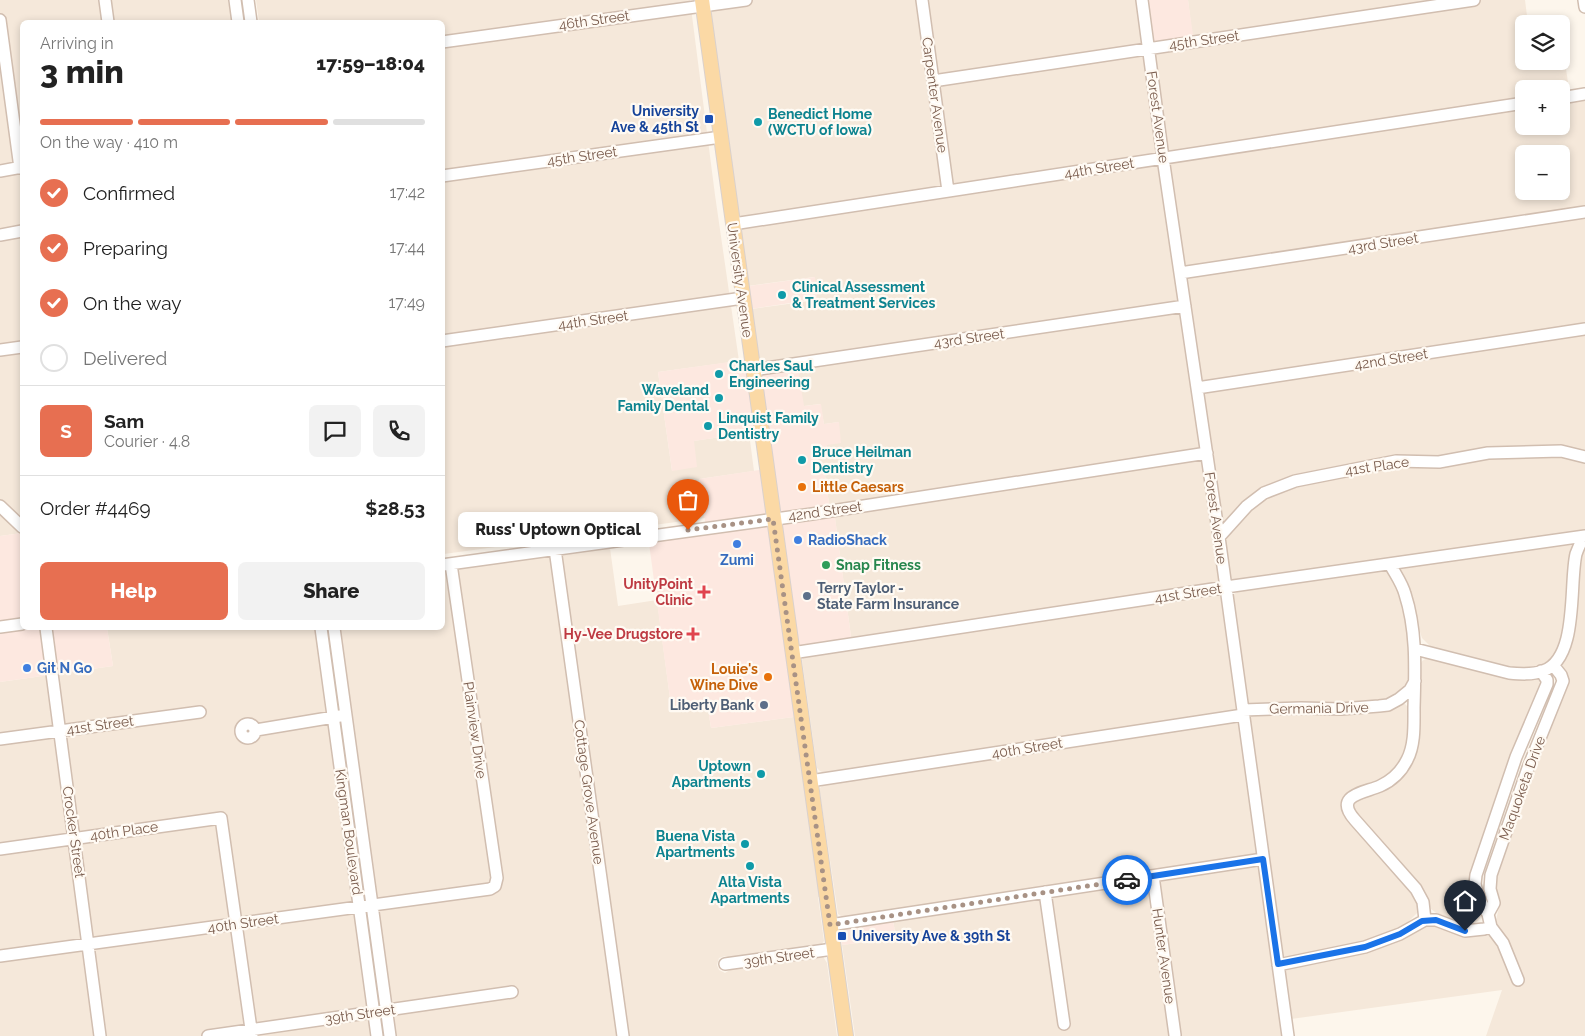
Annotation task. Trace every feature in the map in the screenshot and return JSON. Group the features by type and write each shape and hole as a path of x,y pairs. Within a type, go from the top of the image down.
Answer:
{"main road":[{"name":"University Avenue","path":"702,3 846,1036"}],"street":[{"path":"105,0 108,20"},
{"path":"235,0 238,20"},
{"path":"248,0 251,20"},
{"name":"46th Street","path":"445,42 702,3 746,0"},
{"name":"Carpenter Avenue","path":"922,0 948,191"},
{"name":"Forest Avenue","path":"1142,0 1288,1036"},
{"name":"45th Street","path":"933,81 1474,0"},
{"path":"1584,0 1585,7"},
{"path":"0,20 20,155"},
{"path":"1570,96 1585,94"},
{"name":"44th Street","path":"733,224 1515,104"},
{"name":"45th Street","path":"445,176 721,137"},
{"path":"0,171 20,168"},
{"name":"43rd Street","path":"1180,273 1585,212"},
{"path":"0,235 20,232"},
{"name":"44th Street","path":"445,341 743,298"},
{"name":"43rd Street","path":"753,370 1185,306"},
{"name":"42nd Street","path":"1197,388 1585,329"},
{"path":"0,350 20,347"},
{"name":"41st Place","path":"1219,537 1247,506 1274,488 1295,481 1396,461 1439,462 1488,453 1561,451 1585,457"},
{"name":"42nd Street","path":"447,564 773,519 1207,453"},
{"path":"0,506 20,526"},
{"path":"1415,649 1509,673 1524,674 1542,671 1553,665 1563,651 1567,638 1573,597 1576,552 1585,536"},
{"name":"41st Street","path":"792,653 1226,587 1585,536"},
{"name":"Cottage Grove Avenue","path":"555,549 623,1036"},
{"name":"Plainview Drive","path":"447,564 497,878 495,886 486,890"},
{"path":"1390,564 1406,594 1415,649 1412,742 1407,760 1393,778 1380,786 1351,797 1348,809 1349,814 1416,889 1423,902 1425,920"},
{"path":"0,627 20,624"},
{"name":"Crocker Street","path":"46,630 100,1036"},
{"name":"Kingman Boulevard","path":"321,630 377,1036"},
{"name":"Kingman Boulevard","path":"334,630 390,1036"},
{"name":"Maquoketa Drive","path":"1488,914 1494,903 1490,889 1491,875 1528,768 1563,681 1553,665"},
{"name":"Maquoketa Drive","path":"1518,980 1503,943 1491,927 1488,914 1478,897 1475,884 1476,875 1516,757 1548,684 1548,680 1542,671"},
{"name":"Germania Drive","path":"1243,713 1301,708 1341,709 1388,705 1410,690 1415,681"},
{"name":"41st Street","path":"0,739 200,712"},
{"name":"40th Street","path":"810,780 1243,713"},
{"path":"256,730 346,715"},
{"name":"40th Place","path":"0,849 219,817 223,820 237,924"},
{"path":"830,925 1263,859"},
{"name":"Hunter Avenue","path":"1153,876 1175,1035"},
{"name":"40th Street","path":"0,956 486,890"},
{"path":"1045,892 1064,1024"},
{"path":"1278,964 1365,947 1400,934 1418,922 1425,920 1436,920 1465,931 1491,927"},
{"path":"237,924 252,1033"},
{"name":"39th Street","path":"724,964 834,949"},
{"name":"39th Street","path":"208,1036 252,1033 386,1010 512,992"}],"shaded area":[{"path":"0,0 228,0 232,20 20,20 20,163 0,167"},
{"path":"256,0 690,0 739,361 658,372 672,471 693,441 749,433 754,471 699,479 705,518 445,554 445,20 259,20"},
{"path":"702,0 1142,0 1193,42 1188,0 1525,0 1527,15 1515,15 1515,70 1566,70 1568,80 1515,80 1515,135 1570,135 1570,96 1585,94 1585,536 852,644 834,511 830,511 824,468 819,468 818,458 839,422 824,424 820,404 804,406 753,370 744,310 817,300 814,277 741,287"},
{"path":"1142,0 1188,0 1194,42 1149,48"},
{"path":"20,172 20,533 0,536 0,176"},
{"path":"815,277 817,299 744,310 741,287"},
{"path":"751,359 753,370 797,363 804,406 821,404 824,424 839,422 841,443 827,445 828,457 818,459 819,468 824,468 830,510 834,510 852,644 792,653 801,716 711,728 707,702 671,706 648,536 706,528 699,479 766,469 761,431 694,441 697,467 672,471 658,372"},
{"path":"20,533 20,630 107,630 113,666 0,682 0,536"},
{"path":"609,541 618,606 657,600 671,706 707,702 711,728 801,716 826,896 818,897 824,941 820,946 732,958 725,956 719,958 717,965 719,970 725,973 733,968 822,955 827,963 837,1036 390,1036 334,630 445,630 445,565"},
{"path":"1573,543 1566,622 1559,649 1552,658 1540,666 1518,671 1436,649 1422,638 1400,572 1401,568"},
{"path":"1585,544 1585,1036 1486,1036 1502,990 1291,1019 1285,967 1427,923 1491,936 1508,942 1499,929 1496,920 1499,900 1495,892 1496,877 1564,672 1562,661"},
{"path":"1388,569 1398,585 1410,632 1410,676 1401,692 1386,700 1362,704 1249,704 1247,702 1234,594"},
{"path":"1220,593 1237,711 824,773 817,768 802,660 804,656"},
{"path":"107,630 321,630 377,1036 0,1036 0,682 113,666"},
{"path":"1427,658 1536,678 1543,684 1475,867 1482,915 1478,921 1470,925 1443,918 1431,909 1423,889 1355,813 1353,805 1354,801 1405,772 1419,667 1422,661"},
{"path":"1401,703 1409,708 1408,741 1406,752 1401,762 1388,777 1353,789 1345,800 1415,892 1418,912 1406,924 1374,940 1285,957 1282,955 1250,716 1252,714"},
{"path":"1239,722 1257,851 1255,856 844,918 838,914 820,793 820,788 824,784"},
{"path":"1255,865 1260,869 1283,1036 855,1036 842,945 896,938 893,920"},
{"path":"893,920 896,938 842,945 840,935 845,928"}],"way so far":[{"path":"688,530 773,519 830,925 1127,880"}],"place":[{"name":"University Ave & 45th St","path":"709,119"},
{"name":"Benedict Home (WCTU of Iowa)","path":"758,122"},
{"name":"Clinical Assessment & Treatment Services","path":"782,295"},
{"name":"Charles Saul Engineering","path":"719,374"},
{"name":"Waveland Family Dental","path":"719,398"},
{"name":"Linquist Family Dentistry","path":"708,426"},
{"name":"Bruce Heilman Dentistry","path":"802,460"},
{"name":"Little Caesars","path":"802,487"},
{"name":"Russ' Uptown Optical","path":"688,530"},
{"name":"RadioShack","path":"798,540"},
{"name":"Zumi","path":"737,544"},
{"name":"Snap Fitness","path":"826,565"},
{"name":"UnityPoint Clinic","path":"704,592"},
{"name":"Terry Taylor - State Farm Insurance","path":"807,596"},
{"name":"Hy-Vee Drugstore","path":"693,634"},
{"name":"Git N Go","path":"27,668"},
{"name":"Louie's Wine Dive","path":"768,677"},
{"name":"Liberty Bank","path":"764,705"},
{"name":"Uptown Apartments","path":"761,774"},
{"name":"Buena Vista Apartments","path":"745,844"},
{"name":"Alta Vista Apartments","path":"750,866"},
{"name":"University Ave & 39th St","path":"842,936"}],"route":[{"path":"1127,880 1263,859 1278,964 1365,947 1400,934 1422,921 1436,920 1465,931"}]}
